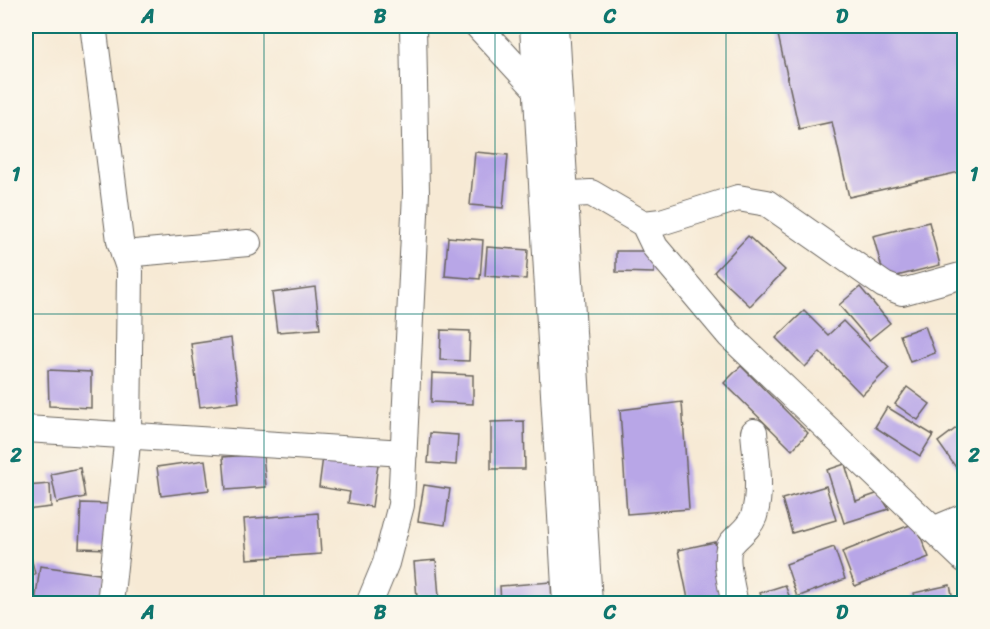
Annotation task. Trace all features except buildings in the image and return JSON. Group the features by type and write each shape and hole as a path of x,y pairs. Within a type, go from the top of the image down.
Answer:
{"street":[{"path":"96,26 94,32 118,230 130,271 128,434 110,603"},
{"path":"369,603 386,563 401,505 405,453 416,193 413,26"},
{"path":"478,26 548,89"},
{"path":"533,26 548,89"},
{"path":"555,26 548,89 554,195 566,603"},
{"path":"554,195 591,193 644,224 655,247 729,335 964,559"},
{"path":"554,195 578,367 589,603"},
{"path":"644,224 661,222 738,198 767,202 884,285 902,292 964,275"},
{"path":"124,255 248,243"},
{"path":"26,429 405,453"},
{"path":"735,603 727,553 731,544 744,533 754,515 758,480 754,432"},
{"path":"933,530 964,517"}]}
